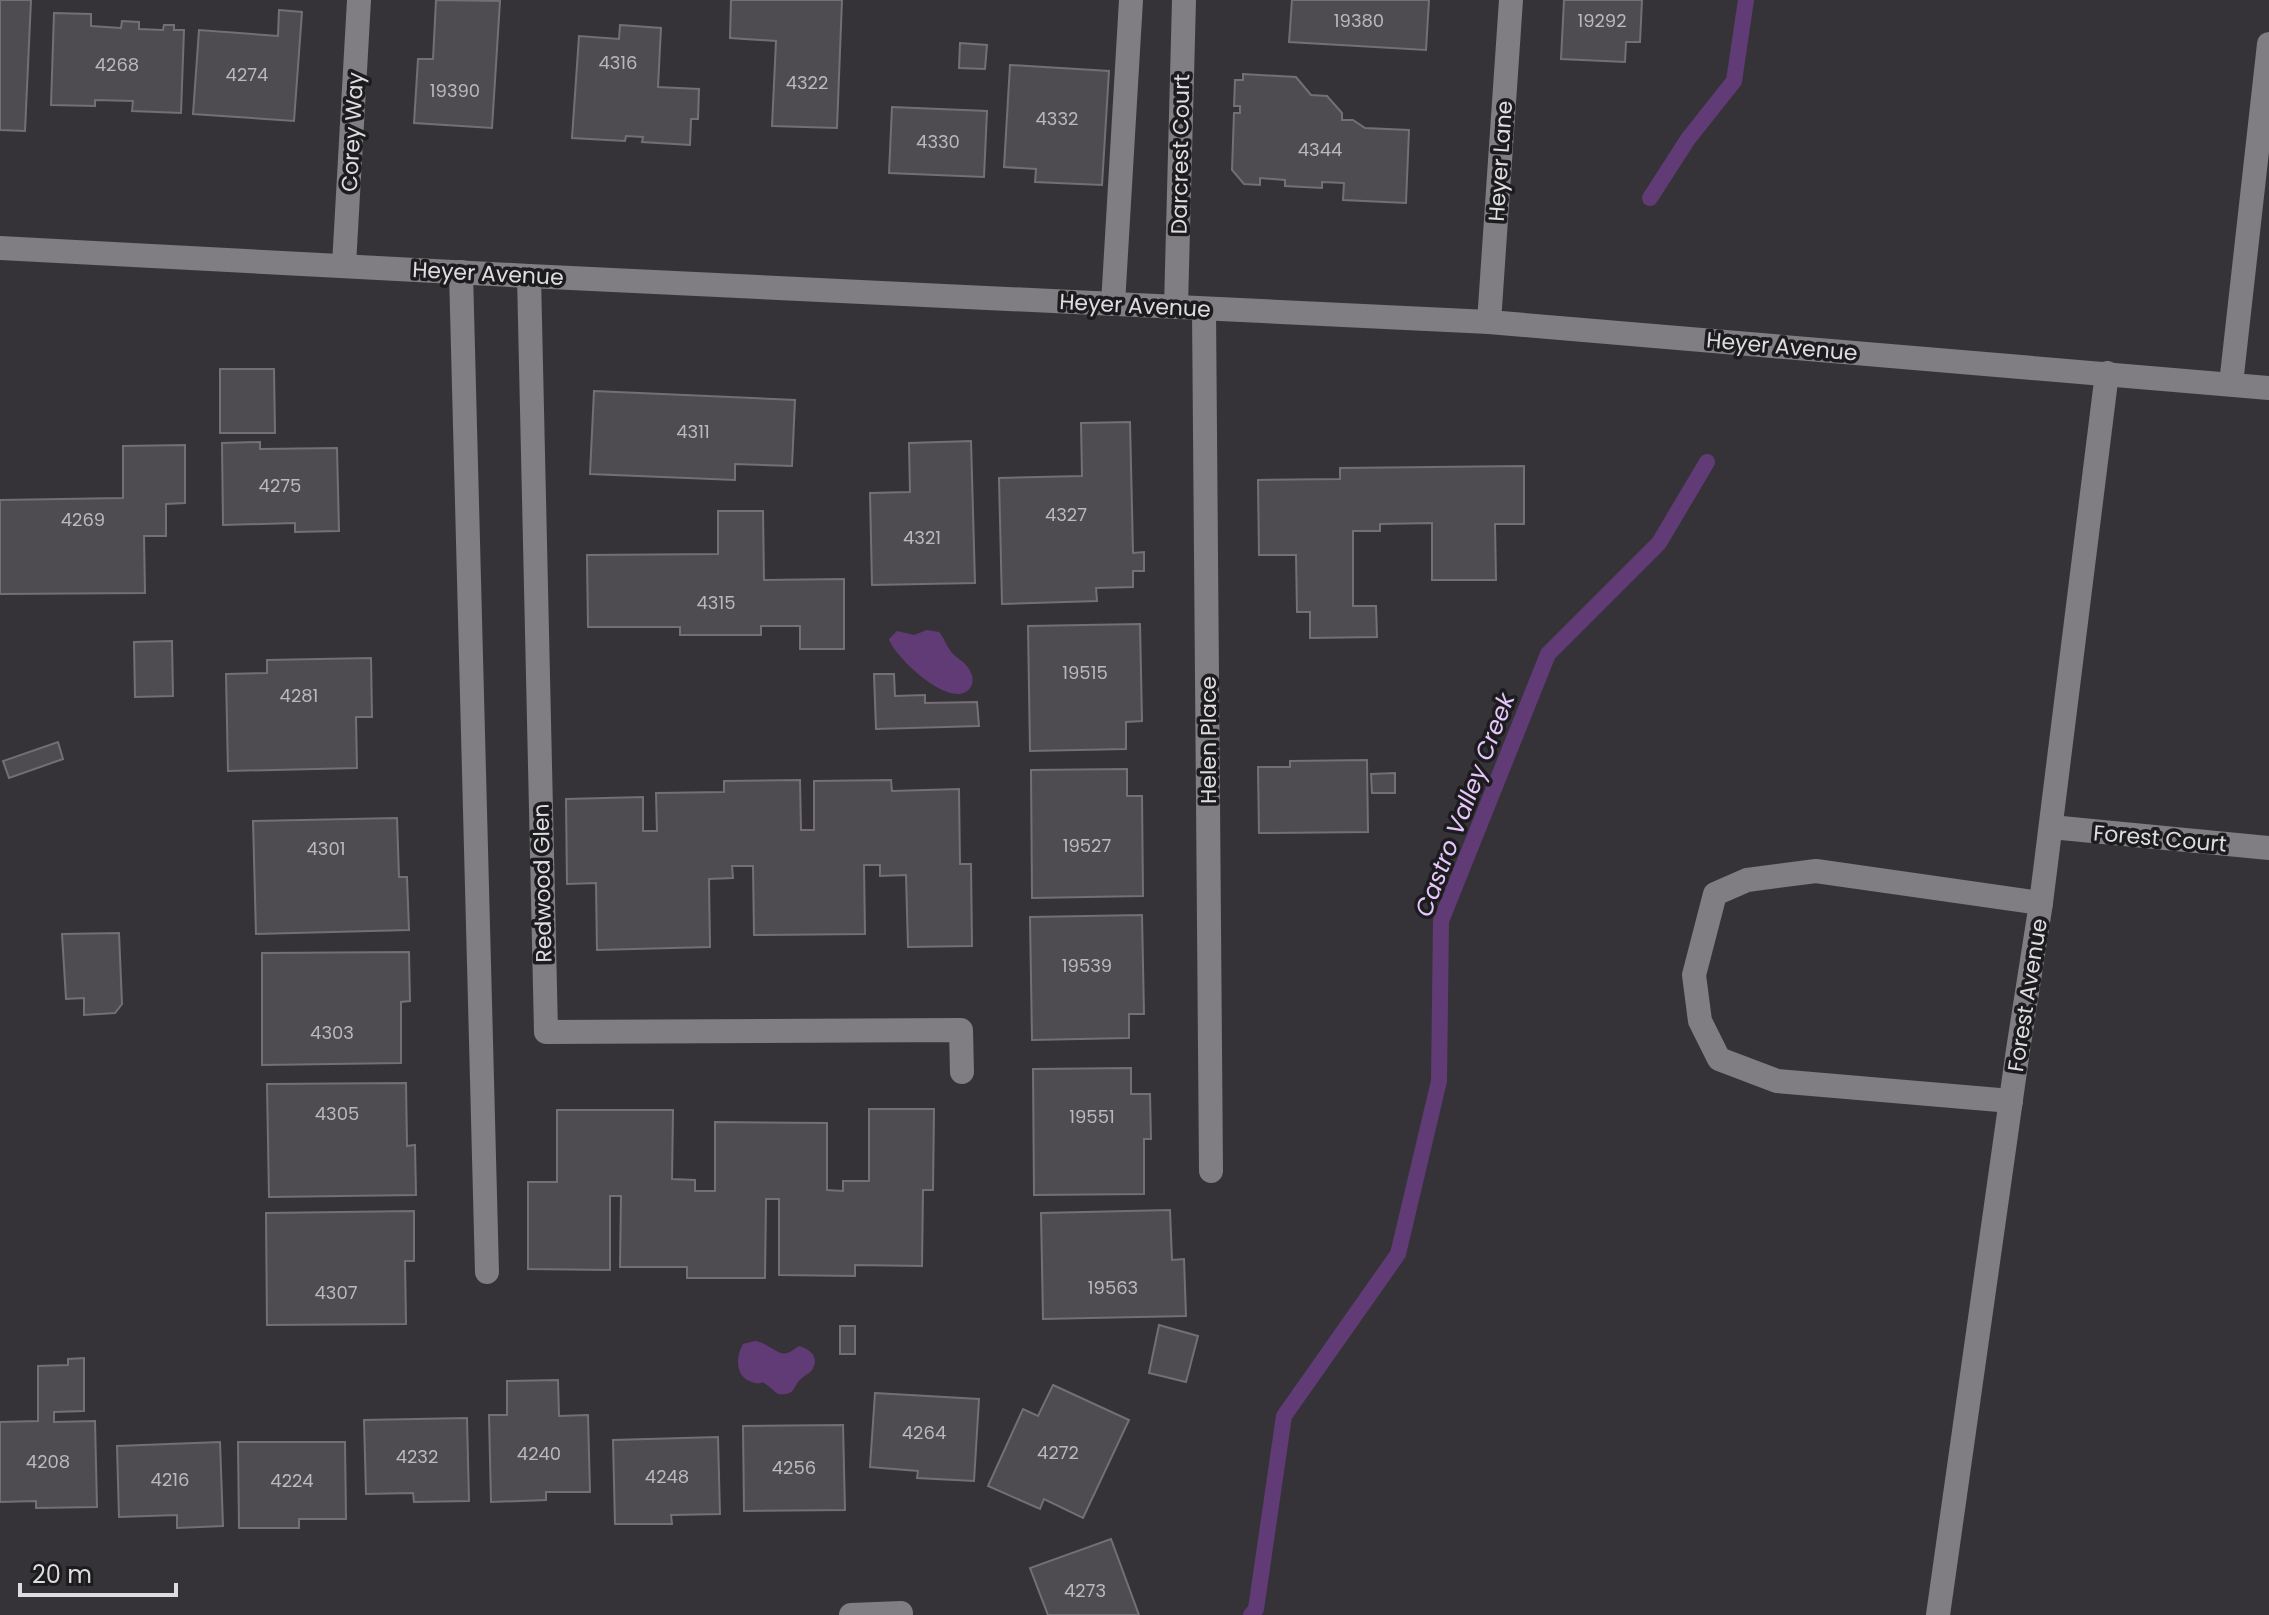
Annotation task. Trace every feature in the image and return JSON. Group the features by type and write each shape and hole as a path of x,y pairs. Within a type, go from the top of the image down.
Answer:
{"street":[{"name":"Corey Way","path":"344,265 359,0"},
{"path":"1113,304 1131,0"},
{"name":"Darcrest Court","path":"1176,307 1184,0"},
{"name":"Heyer Lane","path":"1489,322 1511,0"},
{"path":"2231,384 2269,44"},
{"name":"Heyer Avenue","path":"0,248 1489,322 2269,388"},
{"path":"461,272 487,1272"},
{"name":"Redwood Glen","path":"529,276 546,1032 961,1030 962,1072"},
{"name":"Helen Place","path":"1204,309 1211,1171"},
{"name":"Forest Avenue","path":"1938,1615 2041,903 2107,373"},
{"name":"Forest Court","path":"2051,827 2269,848"},
{"path":"2011,1101 1777,1081 1719,1059 1700,1021 1694,975 1715,894 1747,880 1816,871 2041,903"},
{"path":"851,1615 901,1613"}],"shaded area":[{"path":"927,630 939,632 951,652 968,668 972,684 962,694 938,688 925,679 901,658 889,639 897,631 914,635"},
{"path":"755,1341 784,1353 803,1347 813,1354 814,1365 791,1392 778,1394 763,1383 748,1381 740,1373 740,1350 743,1344"}],"building":[{"path":"0,0 31,0 25,131 0,130"},
{"path":"436,0 500,1 492,128 414,123 418,59 433,59"},
{"path":"731,0 842,0 837,128 772,126 776,41 730,38"},
{"path":"1292,0 1429,0 1426,50 1289,42"},
{"path":"1564,0 1642,0 1640,42 1626,42 1625,62 1561,59"},
{"path":"279,10 302,12 294,121 193,114 199,30 278,36"},
{"path":"54,13 91,14 91,26 121,28 122,21 139,22 139,29 163,30 164,25 174,25 174,30 184,30 181,113 132,111 133,101 95,100 95,106 51,105"},
{"path":"620,25 661,28 658,87 699,89 698,119 691,119 690,145 642,142 643,137 626,136 625,141 572,138 579,36 619,39"},
{"path":"960,43 987,45 985,69 959,68"},
{"path":"1010,65 1109,71 1102,185 1035,182 1036,169 1004,167"},
{"path":"1243,74 1296,77 1311,95 1327,96 1342,113 1342,120 1353,120 1365,128 1409,130 1406,203 1343,200 1344,183 1322,182 1322,188 1285,186 1285,180 1260,178 1260,185 1244,184 1232,170 1234,113 1240,113 1240,106 1234,106 1235,80 1243,80"},
{"path":"892,107 987,111 984,177 889,173"},
{"path":"220,369 274,369 275,433 220,433"},
{"path":"594,391 795,400 792,466 735,464 735,480 590,474"},
{"path":"1130,422 1133,553 1144,552 1144,571 1133,571 1133,587 1096,588 1097,601 1002,604 999,478 1082,476 1081,423"},
{"path":"971,441 975,583 872,585 870,493 910,492 909,443"},
{"path":"260,442 260,449 337,448 339,531 295,532 295,523 223,525 222,443"},
{"path":"185,445 185,503 166,504 166,536 144,536 145,593 0,594 0,500 123,498 123,446"},
{"path":"1524,466 1524,524 1495,524 1496,580 1432,580 1432,523 1380,524 1380,531 1353,531 1353,606 1376,606 1377,637 1310,638 1310,612 1297,612 1296,555 1259,555 1258,480 1340,479 1340,468"},
{"path":"718,511 763,511 764,580 844,579 844,649 800,649 800,626 761,626 761,635 680,635 680,627 588,627 587,555 718,554"},
{"path":"1140,624 1142,721 1126,722 1126,749 1030,751 1028,626"},
{"path":"172,641 173,696 135,697 134,642"},
{"path":"371,658 372,717 356,717 357,768 228,771 226,674 267,673 267,660"},
{"path":"874,674 894,674 895,696 925,695 925,703 977,702 979,726 876,729"},
{"path":"58,742 63,759 9,778 3,761"},
{"path":"1367,760 1368,832 1259,833 1258,767 1290,767 1290,761"},
{"path":"1127,769 1127,796 1142,796 1143,896 1032,898 1031,770"},
{"path":"1395,773 1395,793 1372,793 1371,774"},
{"path":"800,780 801,830 814,830 814,781 891,780 892,791 959,789 960,864 971,864 972,946 908,947 906,875 880,876 880,865 864,865 865,934 754,935 753,866 732,866 733,878 709,879 710,947 597,950 596,883 567,884 566,799 643,797 643,831 657,831 656,793 724,792 724,781"},
{"path":"397,818 399,877 407,877 409,930 256,934 253,821"},
{"path":"1142,915 1144,1014 1129,1014 1129,1038 1032,1040 1030,917"},
{"path":"119,933 122,1004 115,1013 84,1015 84,998 66,999 62,934"},
{"path":"409,952 410,1001 401,1002 401,1063 262,1065 262,953"},
{"path":"1131,1068 1131,1094 1150,1094 1151,1139 1144,1139 1144,1194 1034,1195 1033,1069"},
{"path":"406,1083 407,1146 415,1145 416,1195 269,1197 267,1084"},
{"path":"869,1109 934,1109 933,1190 923,1190 922,1266 855,1265 855,1276 779,1275 779,1199 766,1199 765,1278 687,1278 687,1267 620,1267 621,1196 610,1196 610,1270 528,1269 528,1182 557,1182 557,1110 673,1110 672,1179 695,1180 695,1191 715,1191 715,1122 827,1123 827,1190 843,1191 843,1181 869,1181"},
{"path":"1170,1210 1172,1260 1184,1259 1186,1316 1043,1319 1041,1213"},
{"path":"414,1211 414,1261 405,1261 406,1324 267,1325 266,1213"},
{"path":"1159,1325 1198,1336 1186,1382 1149,1373"},
{"path":"840,1326 855,1326 855,1354 840,1354"},
{"path":"84,1358 84,1411 54,1412 54,1422 95,1421 97,1507 36,1508 36,1501 0,1502 0,1422 38,1421 38,1366 68,1365 68,1359"},
{"path":"558,1380 559,1416 588,1415 590,1492 546,1492 546,1500 491,1502 489,1415 507,1415 507,1381"},
{"path":"1053,1385 1129,1420 1083,1518 1044,1499 1040,1509 988,1486 1023,1409 1038,1416"},
{"path":"875,1393 979,1399 974,1481 917,1478 918,1471 870,1467"},
{"path":"467,1418 469,1501 414,1502 413,1493 366,1494 364,1420"},
{"path":"843,1425 845,1510 744,1511 743,1426"},
{"path":"718,1437 720,1514 671,1515 672,1524 615,1524 613,1440"},
{"path":"220,1442 223,1526 177,1528 177,1515 119,1517 117,1446"},
{"path":"238,1442 345,1442 346,1519 299,1519 299,1528 239,1528"},
{"path":"1111,1539 1139,1615 1048,1615 1030,1568"}],"waterway":[{"name":"Castro Valley Creek","path":"1650,198 1688,139 1734,81 1746,0"},
{"name":"Castro Valley Creek","path":"1251,1615 1256,1609 1284,1416 1398,1254 1439,1081 1441,921 1548,654 1659,543 1707,462"}]}
